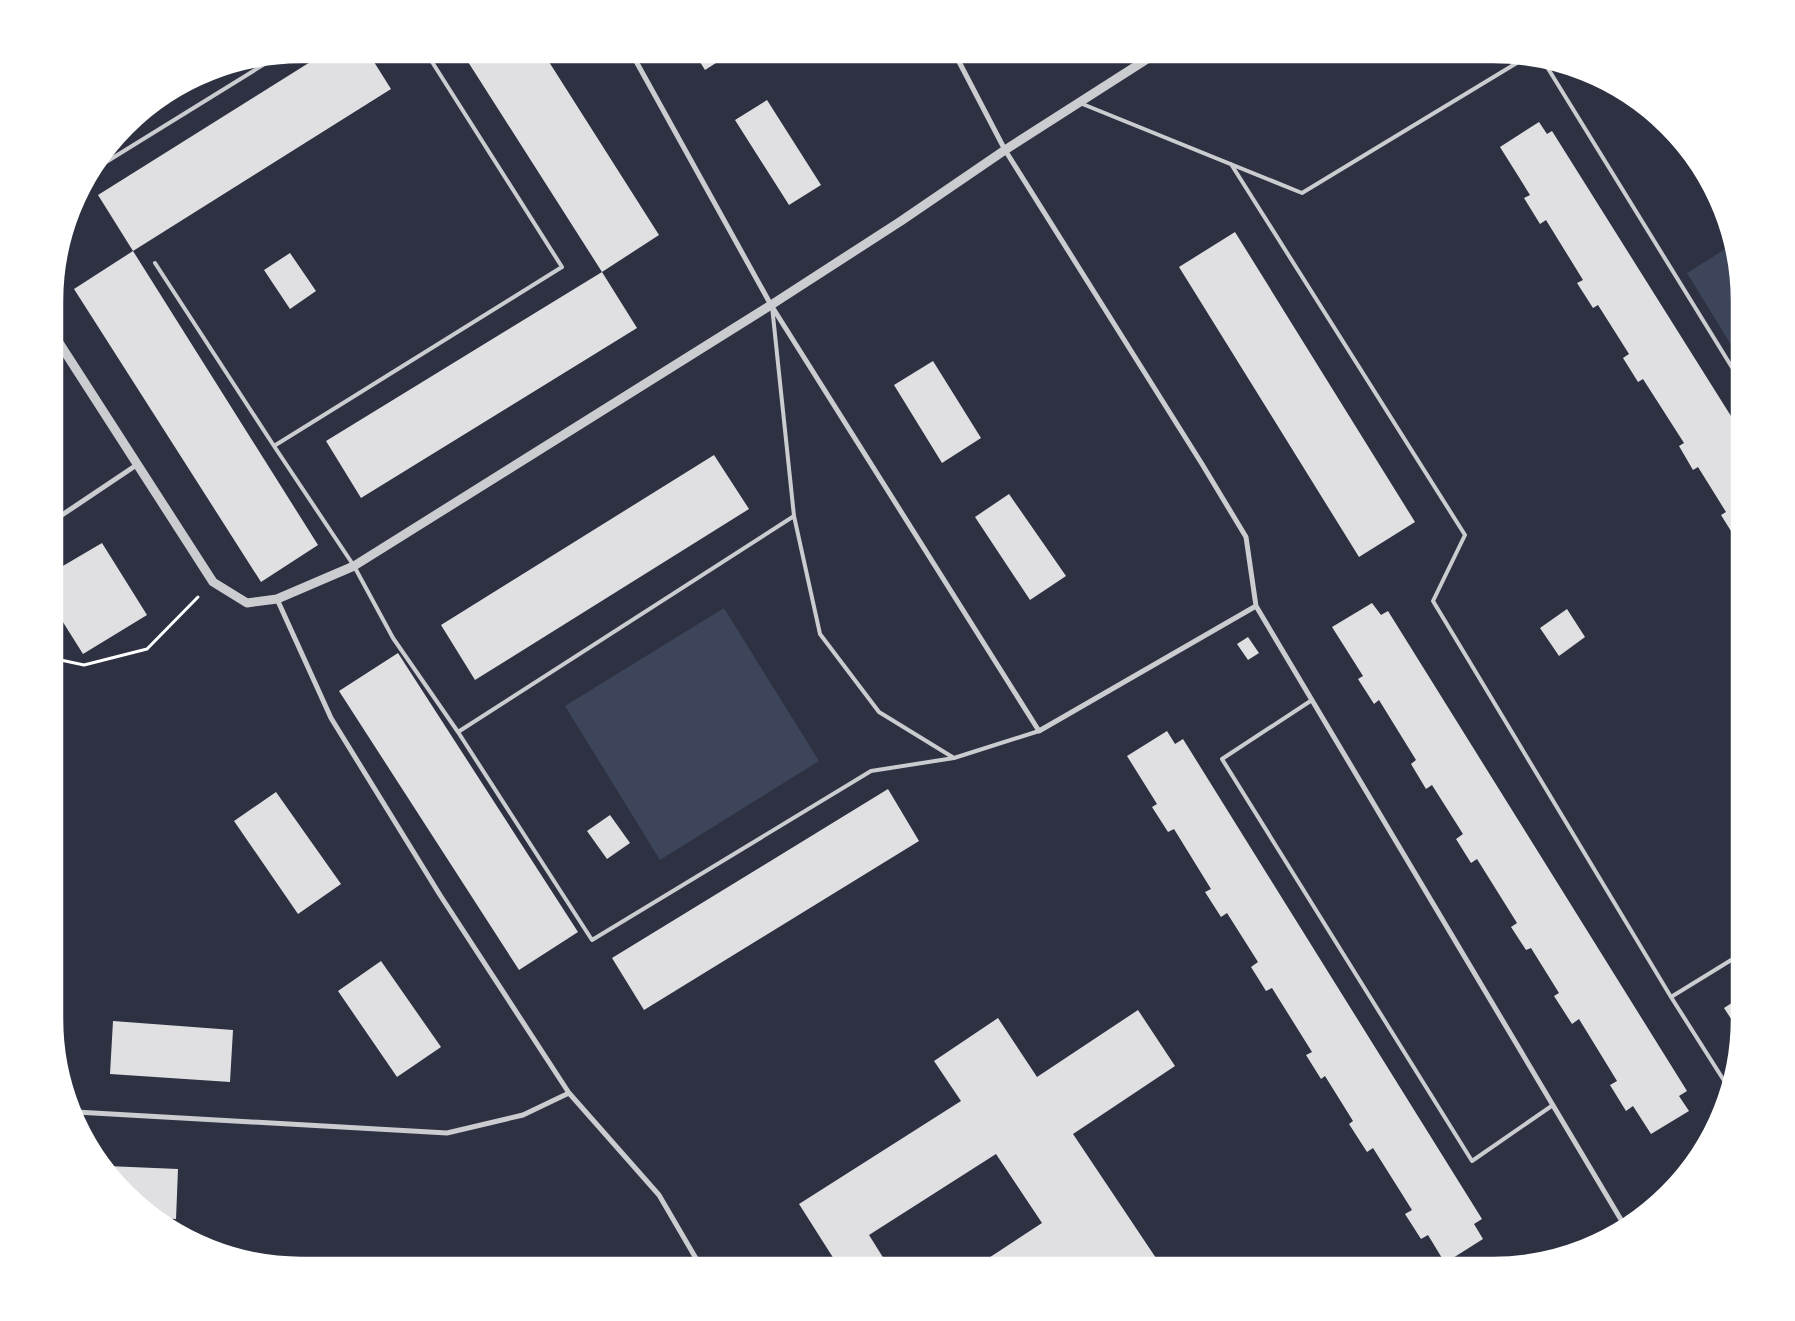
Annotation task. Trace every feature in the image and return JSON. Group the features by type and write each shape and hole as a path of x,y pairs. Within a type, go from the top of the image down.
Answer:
{"street":[{"path":"636,62 771,305 1040,731 1256,606"},
{"path":"959,62 1005,150 1246,537 1256,606 1622,1221"},
{"path":"62,347 213,582 247,603 277,599 354,566 771,305 901,221 1005,150 1143,62"},
{"path":"62,515 138,464"},
{"path":"277,599 331,718 440,894 569,1093 659,1195 696,1258"},
{"path":"82,1112 447,1133 523,1115 569,1093"}],"lane":[{"path":"274,446 562,266 432,62"},
{"path":"1079,103 1302,193 1515,64"},
{"path":"109,160 261,66"},
{"path":"1548,69 1732,367"},
{"path":"1231,164 1465,535 1433,601 1671,997 1724,1081"},
{"path":"156,263 354,566 393,638 458,732 592,940 871,771 954,758 1040,731"},
{"path":"771,305 794,516 820,634 879,712 954,758"},
{"path":"458,732 794,516"},
{"path":"1312,700 1222,759 1472,1161 1553,1105"},
{"path":"1671,997 1732,960"}],"path":[{"path":"62,660 84,665 147,649 213,582"}],"shaded area":[{"path":"1726,248 1732,286 1732,346 1687,273"},
{"path":"724,608 819,761 660,860 565,706"}],"building":[{"path":"310,62 374,62 391,89 133,251 98,195"},
{"path":"468,62 549,62 659,235 602,272"},
{"path":"700,62 718,62 705,70"},
{"path":"767,100 821,185 789,205 735,120"},
{"path":"1539,122 1547,134 1552,131 1732,418 1732,533 1721,515 1726,512 1698,467 1693,470 1679,446 1684,443 1643,379 1638,382 1623,358 1629,354 1598,305 1593,308 1577,283 1583,280 1546,220 1540,224 1524,198 1530,195 1500,147"},
{"path":"1235,232 1415,522 1359,557 1179,267"},
{"path":"133,251 318,545 261,582 74,289"},
{"path":"290,253 316,291 290,309 264,270"},
{"path":"602,272 637,328 361,498 326,441"},
{"path":"933,361 981,438 942,463 894,385"},
{"path":"714,455 749,509 475,680 441,625"},
{"path":"1009,494 1066,576 1030,600 975,517"},
{"path":"102,543 147,615 83,654 62,621 62,566"},
{"path":"1372,603 1381,615 1388,611 1687,1091 1679,1096 1689,1111 1651,1134 1633,1106 1626,1111 1610,1085 1617,1081 1579,1019 1572,1024 1554,996 1559,993 1531,948 1526,950 1511,927 1517,923 1477,859 1471,863 1456,839 1463,834 1432,785 1426,789 1411,764 1416,760 1379,700 1374,704 1358,679 1363,676 1332,627"},
{"path":"1567,609 1585,637 1559,656 1540,628"},
{"path":"1248,637 1259,653 1248,660 1237,644"},
{"path":"398,653 578,932 519,970 339,691"},
{"path":"1167,731 1175,744 1183,739 1482,1219 1474,1224 1483,1239 1453,1258 1442,1258 1428,1235 1421,1239 1405,1214 1412,1210 1373,1148 1367,1152 1349,1124 1353,1121 1325,1076 1321,1079 1306,1055 1312,1052 1272,988 1266,991 1251,967 1258,962 1227,913 1221,917 1205,892 1211,889 1174,829 1168,832 1152,807 1157,804 1127,756"},
{"path":"888,789 919,841 644,1010 612,958"},
{"path":"276,792 341,884 298,914 234,821"},
{"path":"610,815 630,843 607,859 587,831"},
{"path":"381,961 441,1047 397,1077 338,991"},
{"path":"1732,1003 1732,1020 1724,1008"},
{"path":"1138,1010 1175,1066 1073,1134 1156,1258 989,1258 1042,1223 996,1154 869,1235 883,1258 833,1258 799,1204 961,1101 934,1061 998,1018 1037,1077"},
{"path":"113,1021 233,1030 230,1082 110,1074"},
{"path":"113,1166 178,1169 176,1219 169,1218 144,1199"}]}
